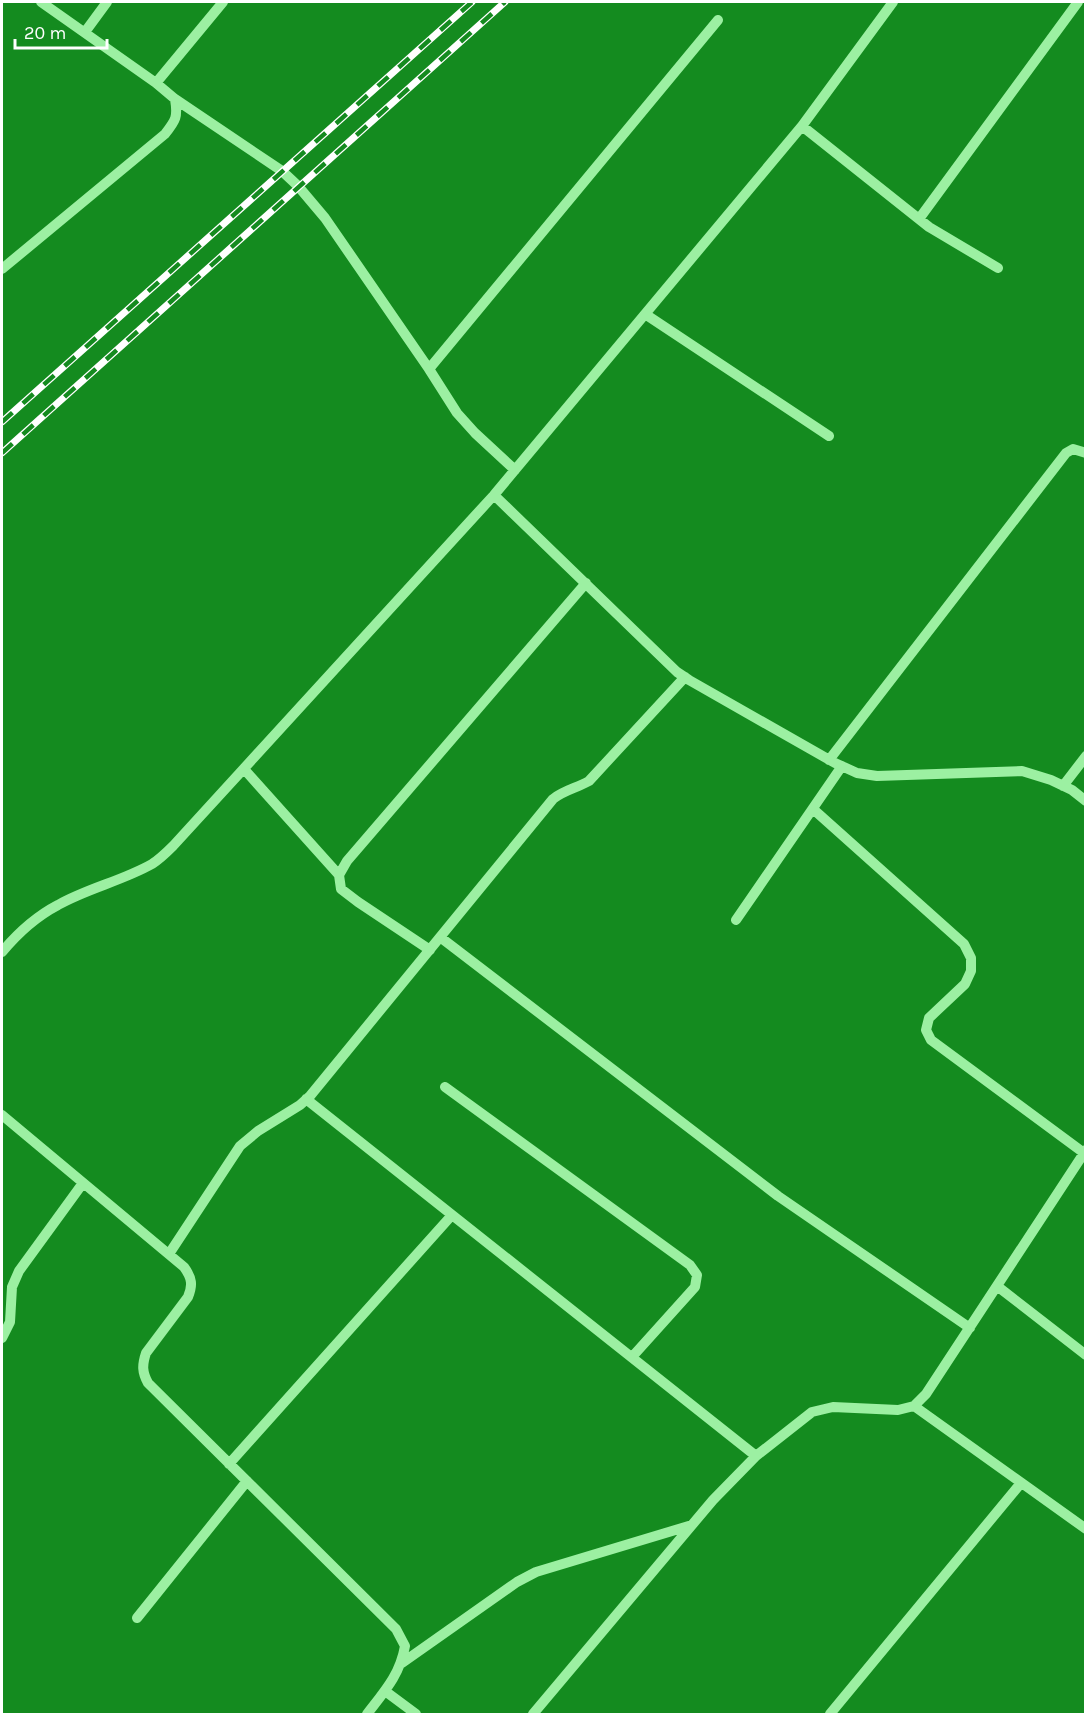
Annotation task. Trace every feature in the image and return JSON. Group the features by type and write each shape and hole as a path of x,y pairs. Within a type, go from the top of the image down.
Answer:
{"street":[{"path":"41,2 156,83 175,99 282,171 298,186 325,218 457,413 515,470"},
{"path":"84,32 107,2"},
{"path":"156,83 223,2"},
{"path":"2,952 36,919 59,904 154,863 173,846 494,495 802,126 893,2"},
{"path":"919,219 1078,2"},
{"path":"429,369 718,20"},
{"path":"2,268 165,134 177,114 175,99"},
{"path":"802,126 919,219 998,268"},
{"path":"645,314 829,436"},
{"path":"829,759 1066,453 1073,449 1086,453"},
{"path":"494,495 677,672 842,766 857,773 877,776 1022,771 1051,780 1086,801"},
{"path":"339,875 346,861 586,583"},
{"path":"169,1254 240,1146 306,1099 553,799 563,791 579,787 589,781 685,677"},
{"path":"1063,786 1086,756"},
{"path":"736,920 842,766"},
{"path":"244,769 339,875 341,889 429,950"},
{"path":"533,1714 713,1500 756,1456 812,1412 833,1407 898,1410 914,1406 926,1394 1085,1151 931,1040 926,1030 929,1018 965,984 971,971 971,958 964,944 813,809"},
{"path":"440,937 778,1196 969,1328"},
{"path":"445,1087 690,1265 697,1275 695,1287 632,1358"},
{"path":"306,1099 756,1456"},
{"path":"2,1115 169,1254 184,1267 192,1278 192,1288 188,1297 146,1353 143,1373 148,1383 396,1629 405,1646 402,1663 367,1714"},
{"path":"2,1338 10,1322 12,1287 19,1271 83,1184"},
{"path":"229,1464 452,1215"},
{"path":"997,1286 1086,1355"},
{"path":"914,1406 1086,1529"},
{"path":"136,1618 247,1481"},
{"path":"830,1714 1021,1483"},
{"path":"402,1663 517,1582 536,1572 693,1525"},
{"path":"384,1691 416,1714"}],"railway":[{"path":"2,422 472,2"},
{"path":"2,453 505,2"}]}
